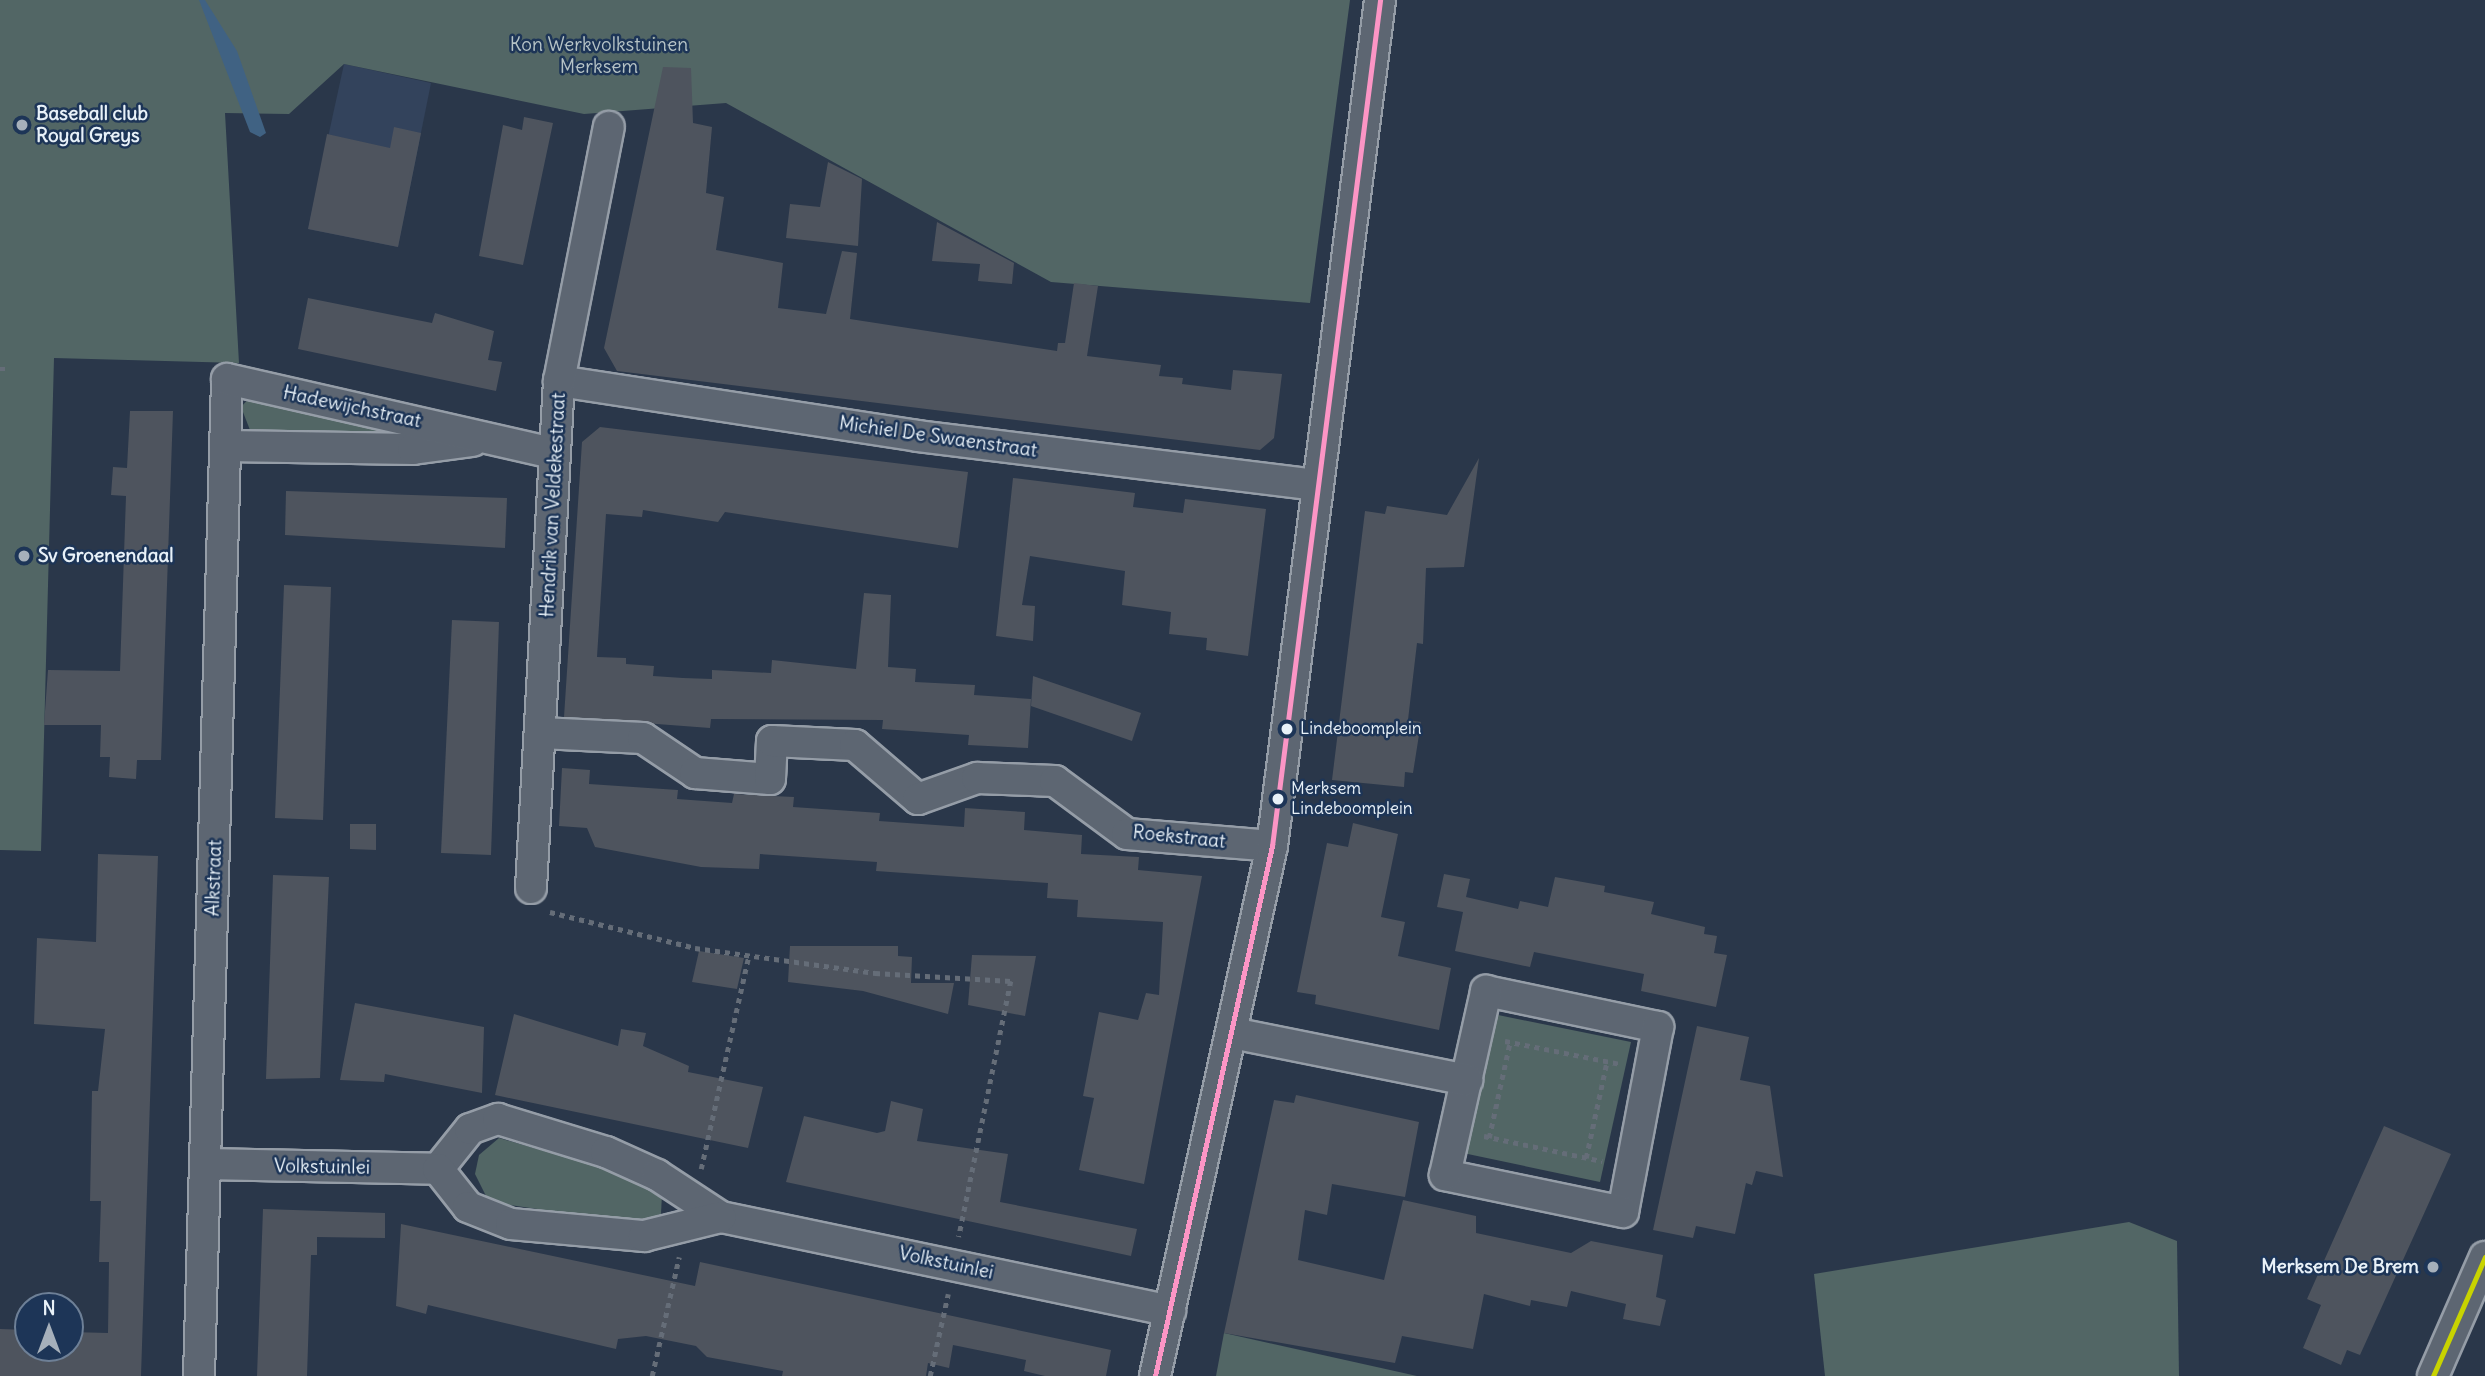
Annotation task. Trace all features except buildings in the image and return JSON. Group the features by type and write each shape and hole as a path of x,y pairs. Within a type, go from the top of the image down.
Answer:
{"street":[{"path":"1155,1376 1272,846 1380,0"},
{"name":"Hendrik van Veldekestraat","path":"531,888 559,381 609,127"},
{"name":"Hadewijchstraat","path":"227,379 416,419 476,440 554,453"},
{"name":"Alkstraat","path":"199,1376 227,379"},
{"name":"Michiel De Swaenstraat","path":"559,381 917,436 1317,485"},
{"name":"Hadewijchstraat","path":"226,446 413,449 476,440"},
{"name":"Roekstraat","path":"541,733 643,738 695,773 769,779 772,741 855,746 918,799 976,778 1055,781 1127,834 1272,846"},
{"path":"1486,991 1658,1027 1623,1212 1445,1175 1476,1035 1486,991"},
{"path":"1232,1033 1466,1080"},
{"name":"Volkstuinlei","path":"206,1164 438,1170 470,1129 498,1119 606,1152 657,1175 690,1214 721,1217 954,1264 1170,1311"},
{"path":"438,1170 468,1207 511,1224 644,1236 690,1214"},
{"path":"2433,1376 2485,1256"}],"path":[{"path":"0,369 9,369"},
{"path":"531,888 520,902 572,920 749,954 875,973 1011,981 930,1376"},
{"path":"652,1376 749,954"},
{"path":"1476,1035 1649,1070"},
{"path":"1489,1138 1510,1042"},
{"path":"1586,1158 1607,1061"},
{"path":"1455,1130 1631,1167"}],"shaded area":[{"path":"199,0 205,0 237,51 266,133 260,137 250,132"},
{"path":"344,64 431,83 398,247 308,229"}],"green space":[{"name":"Kon Werkvolkstuinen Merksem","path":"0,0 1350,0 1310,303 1051,282 726,103 584,114 344,64 289,114 225,113 239,363 54,358 41,851 0,850"},
{"path":"253,394 412,434 250,430 241,407"},
{"path":"1493,1014 1631,1042 1600,1182 1463,1153"},
{"path":"499,1138 627,1175 662,1194 661,1214 633,1223 489,1202 475,1174 479,1155"},
{"path":"2129,1222 2177,1241 2179,1376 1825,1376 1814,1274"},
{"path":"1224,1333 1417,1376 1216,1376"}],"transit line":[{"path":"1155,1376 1272,846 1380,0"},
{"path":"2433,1376 2485,1257"}],"place":[{"name":"Baseball club Royal Greys","path":"22,125"},
{"name":"Sv Groenendaal","path":"24,556"},
{"name":"Lindeboomplein","path":"1287,729"},
{"name":"Merksem Lindeboomplein","path":"1278,799"},
{"name":"Merksem De Brem","path":"2433,1267"}]}
